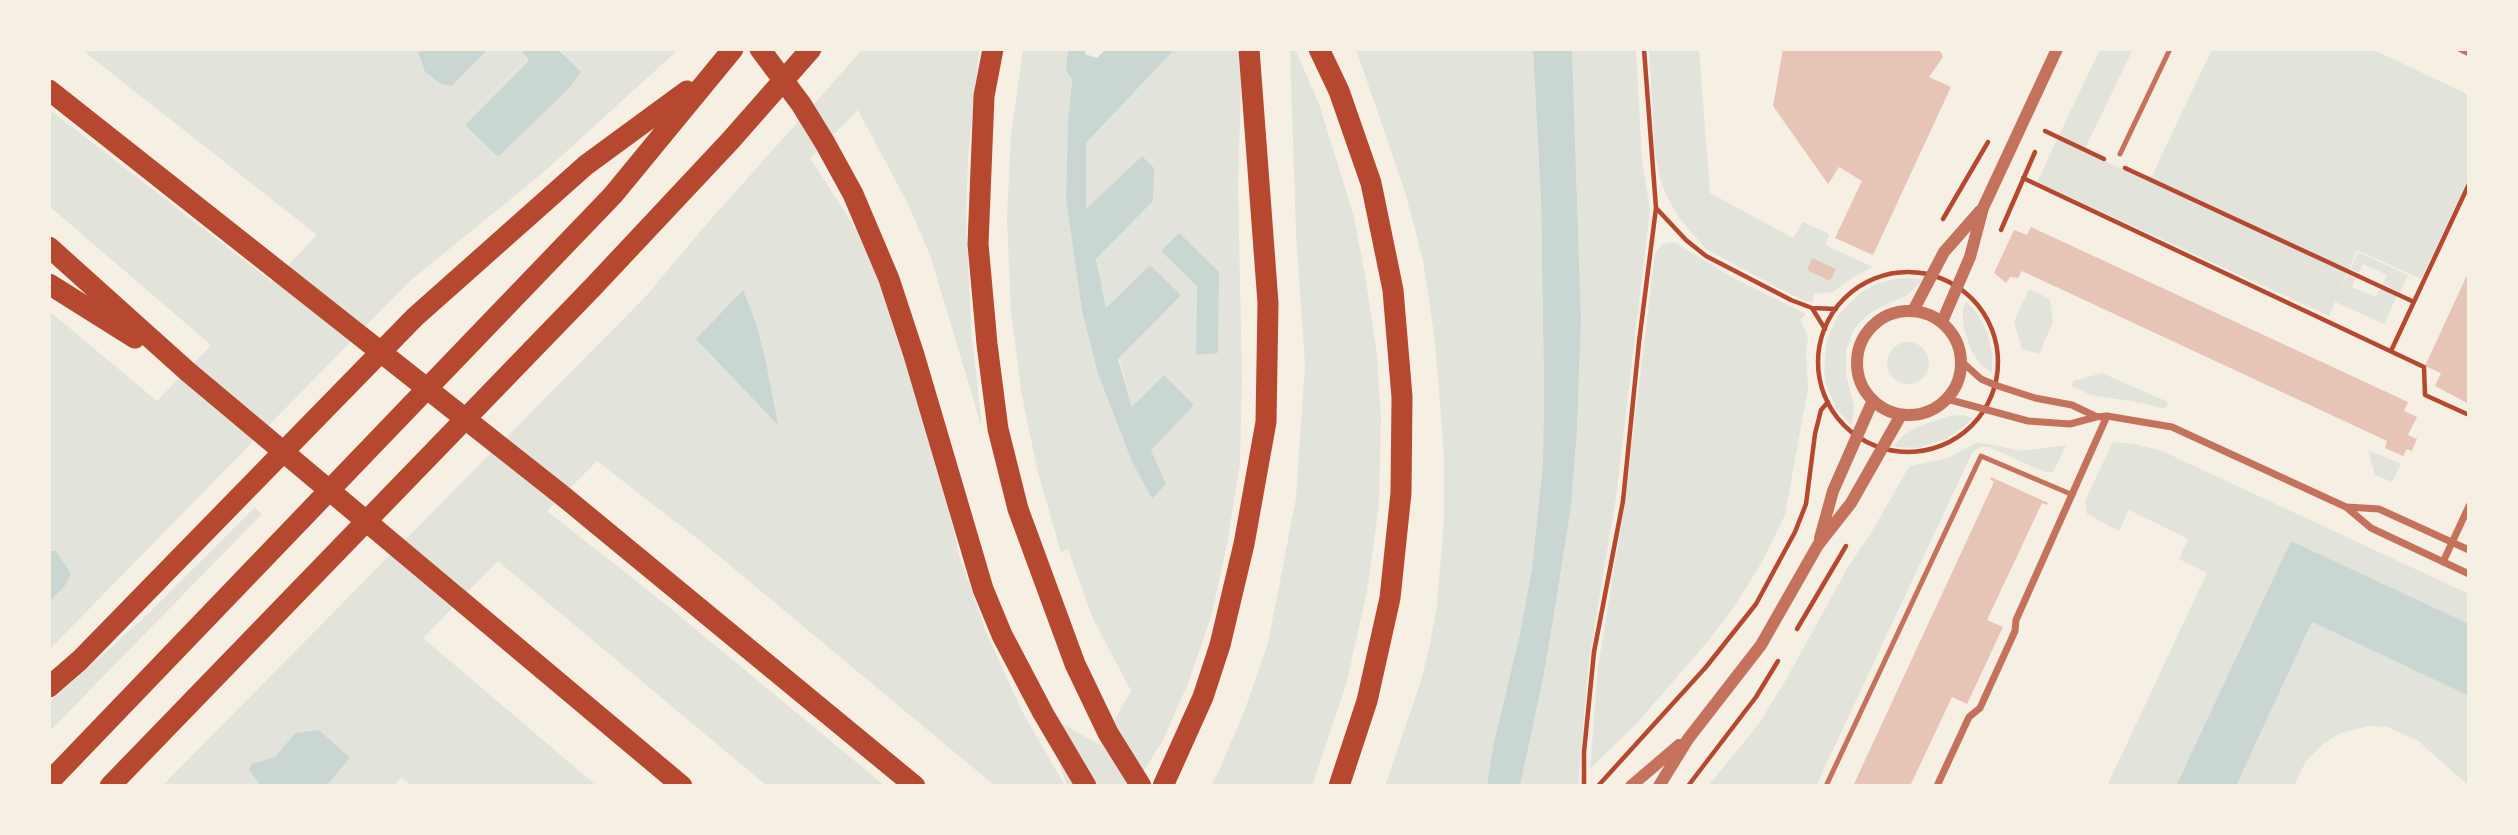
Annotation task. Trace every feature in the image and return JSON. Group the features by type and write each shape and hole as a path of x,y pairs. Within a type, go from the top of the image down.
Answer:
{"highway":[{"path":"49,782 613,195 733,49"},
{"path":"761,49 801,104 853,194 889,279 914,355 983,590 1002,635 1086,786"},
{"path":"110,786 593,287 730,141 811,49"},
{"path":"993,49 984,96 978,244 998,429 1018,509 1075,664 1108,733 1141,786"},
{"path":"1163,786 1198,709 1220,645 1244,544 1266,422 1268,303 1249,49"},
{"path":"1319,49 1357,141 1371,183 1393,290 1403,421 1400,517 1390,598 1367,701 1339,786"},
{"path":"49,687 80,660 415,317 586,165 711,73"},
{"path":"49,90 563,496 915,786"},
{"path":"49,247 187,370 682,786"},
{"path":"49,284 187,370"}],"street":[{"path":"1942,322 1970,257 1983,208 2057,49"},
{"path":"1913,311 1944,252 1983,208"},
{"path":"1913,311 1942,322 1956,340 1961,361 1960,375 1947,399 1926,412 1901,415 1886,410 1873,400 1862,386 1857,368 1861,342 1872,327 1886,316 1895,313 1913,311"},
{"path":"1961,361 1981,379 1996,386 2035,398 2072,405 2096,417"},
{"path":"1947,399 2028,421 2070,424 2107,416 2172,427 2346,507 2371,528 2469,574"},
{"path":"1818,545 1833,491 1873,400"},
{"path":"1659,786 1688,739 1761,645 1818,545 1851,503 1901,415"},
{"path":"1937,786 1969,717 1980,708 2107,416"},
{"path":"2443,562 2469,506"},
{"path":"2346,507 2379,509 2469,550"},
{"path":"1631,786 1688,739"}],"lane":[{"path":"2120,154 2171,49"},
{"path":"2459,49 2469,54"},
{"path":"1826,786 1980,456 2073,495"}],"path":[{"path":"1584,786 1584,751 1594,652 1623,501 1639,342 1657,208 1644,49"},
{"path":"2045,131 2106,160"},
{"path":"2118,165 2414,302"},
{"path":"2023,178 2424,367 2425,395 2469,415"},
{"path":"2391,351 2469,184"},
{"path":"1657,208 1686,240 1706,256 1812,308 1836,309"},
{"path":"1915,273 1933,276 1958,287 1975,302 1993,331 1998,364 1996,386 1985,409 1973,425 1957,438 1939,447 1920,451 1884,449 1859,437 1841,421 1828,402 1819,374 1819,358 1825,329 1836,309 1852,292 1871,281 1892,274 1915,273"},
{"path":"1812,308 1825,329"},
{"path":"1598,786 1706,667 1756,604 1795,533 1806,504 1815,434 1821,410 1828,402"}],"shaded area":[{"path":"81,49 417,49 425,72 452,86 488,49 520,49 529,59 465,125 565,54 558,49 679,49 545,171 410,281 49,650 49,602 64,587 56,551 49,551 49,311 157,401 211,345 49,206 49,109 272,282 317,235"},
{"path":"417,49 488,49 452,86 441,84 425,72"},
{"path":"520,49 558,49 581,72 569,88 498,157 465,125 529,60"},
{"path":"863,49 979,49 968,157 966,221 972,338 982,428 930,255 908,204 858,110 810,158 856,229 878,280 908,362 937,456 959,555 986,632 1022,711 1065,786 995,786 708,547 597,461 547,511 664,603 885,786 767,786 498,561 423,638 597,786 412,786 401,777 394,786 326,786 350,758 295,733 275,757 252,765 258,786 162,786 647,295 703,228"},
{"path":"1023,49 1068,49 1066,70 1072,80 1066,199 1082,312 1098,374 1132,462 1151,498 1166,484 1132,407 1106,309 1096,259 1153,201 1142,156 1086,209 1086,143 1172,49 1242,49 1238,187 1242,377 1240,463 1227,545 1211,617 1187,686 1162,742 1134,786 1067,786 1043,713 1100,745 1131,691 1093,619 1068,549 1061,552 1037,469 1021,390 1011,311 1007,219 1011,135","holes":["1197,286 1218,353 1196,354"]},
{"path":"1068,49 1086,49 1085,54 1097,58 1106,49 1174,50 1086,143 1086,209 1142,156 1154,168 1153,201 1096,259 1106,308 1150,265 1181,295 1118,359 1132,407 1164,375 1194,405 1151,450 1166,484 1152,499 1132,462 1098,374 1082,312 1066,199 1072,80 1066,70"},
{"path":"1290,49 1295,49 1319,104 1354,217 1377,354 1381,417 1379,505 1367,591 1346,685 1312,786 1211,786 1245,709 1268,643 1296,498 1305,365 1296,233"},
{"path":"1356,49 1533,49 1541,202 1543,463 1532,568 1520,634 1493,746 1487,786 1385,786 1421,681 1437,605 1444,520 1444,456 1435,341 1423,260 1405,192"},
{"path":"1533,49 1572,49 1581,319 1577,432 1571,507 1555,608 1520,786 1487,786 1493,746 1520,634 1532,568 1543,463 1541,202"},
{"path":"1572,49 1636,49 1642,161 1650,209 1616,498 1589,660 1578,785 1520,786 1555,608 1571,507 1577,432 1581,319"},
{"path":"1649,49 1699,49 1710,193 1793,238 1803,222 1829,234 1825,245 1873,267 1833,292 1814,294 1813,302 1778,288 1706,249 1679,218 1660,178 1655,155"},
{"path":"2100,49 2133,49 2084,151 2149,182 2212,49 2372,49 2469,95 2469,178 2421,279 2357,250 2341,287 2348,275 2355,278 2352,287 2375,297 2380,289 2397,296 2384,324 2335,302 2329,316 2037,182"},
{"path":"1179,233 1219,272 1218,353 1196,355 1197,286 1161,251"},
{"path":"1674,242 1732,277 1806,314 1800,320 1808,336 1808,388 1785,515 1762,562 1734,607 1708,641 1638,722 1590,769 1598,667 1624,509 1655,253 1663,244"},
{"path":"2358,252 2408,275 2400,292 2383,284 2387,275 2363,264 2359,273 2351,269"},
{"path":"1900,278 1922,281 1906,296 1878,308 1864,318 1853,331 1846,350 1846,374 1854,406 1850,424 1837,410 1826,385 1824,369 1827,339 1838,315 1860,293 1876,284"},
{"path":"2029,289 2050,299 2053,322 2039,354 2022,349 2014,322"},
{"path":"743,290 756,323 778,425 696,339"},
{"path":"1966,301 1987,331 1992,353 1992,373 1980,364 1971,350 1963,325"},
{"path":"1908,342 1923,348 1929,363 1923,378 1908,384 1893,378 1887,363 1893,348"},
{"path":"2102,373 2168,402 2166,409 2091,395 2071,386 2074,381"},
{"path":"1964,415 1973,418 1946,439 1916,448 1894,445 1905,434 1919,426 1949,416"},
{"path":"1978,442 2022,451 2066,445 2053,472 2044,472 1989,447 1980,447 1972,453 1816,786 1708,786 1758,725 1849,565 1910,466 1948,458"},
{"path":"2113,442 2162,451 2469,594 2469,624 2292,542 2176,786 2107,786 2207,573 2179,559 2188,539 2129,510 2119,531 2087,514 2085,502"},
{"path":"2368,450 2401,464 2392,482 2375,475"},
{"path":"255,507 262,514 49,732 49,703 150,612"},
{"path":"2291,541 2469,624 2469,696 2312,622 2236,786 2176,786"},
{"path":"49,551 56,551 71,574 64,587 49,602"},
{"path":"2312,622 2469,696 2469,786 2417,740 2387,727 2370,726 2340,733 2323,744 2306,761 2294,786 2236,786"},
{"path":"319,730 350,758 326,786 258,786 259,783 249,770 252,764 275,757 295,733"}],"building":[{"path":"1783,49 1934,49 1941,52 1943,57 1929,77 1951,87 1873,255 1835,238 1862,181 1839,167 1828,184 1773,106"},
{"path":"2031,227 2408,402 2404,411 2417,417 2408,435 2417,439 2412,451 2407,449 2403,456 2385,448 2387,441 2022,271 2018,278 2010,277 2006,283 1994,273 2014,230 2027,235"},
{"path":"1812,258 1836,269 1830,281 1807,270"},
{"path":"2469,271 2469,404 2435,386 2441,373 2425,366"},
{"path":"1991,477 2048,503 2042,503 1987,620 2003,627 1967,704 1952,697 1910,786 1853,786 1994,482"}]}
